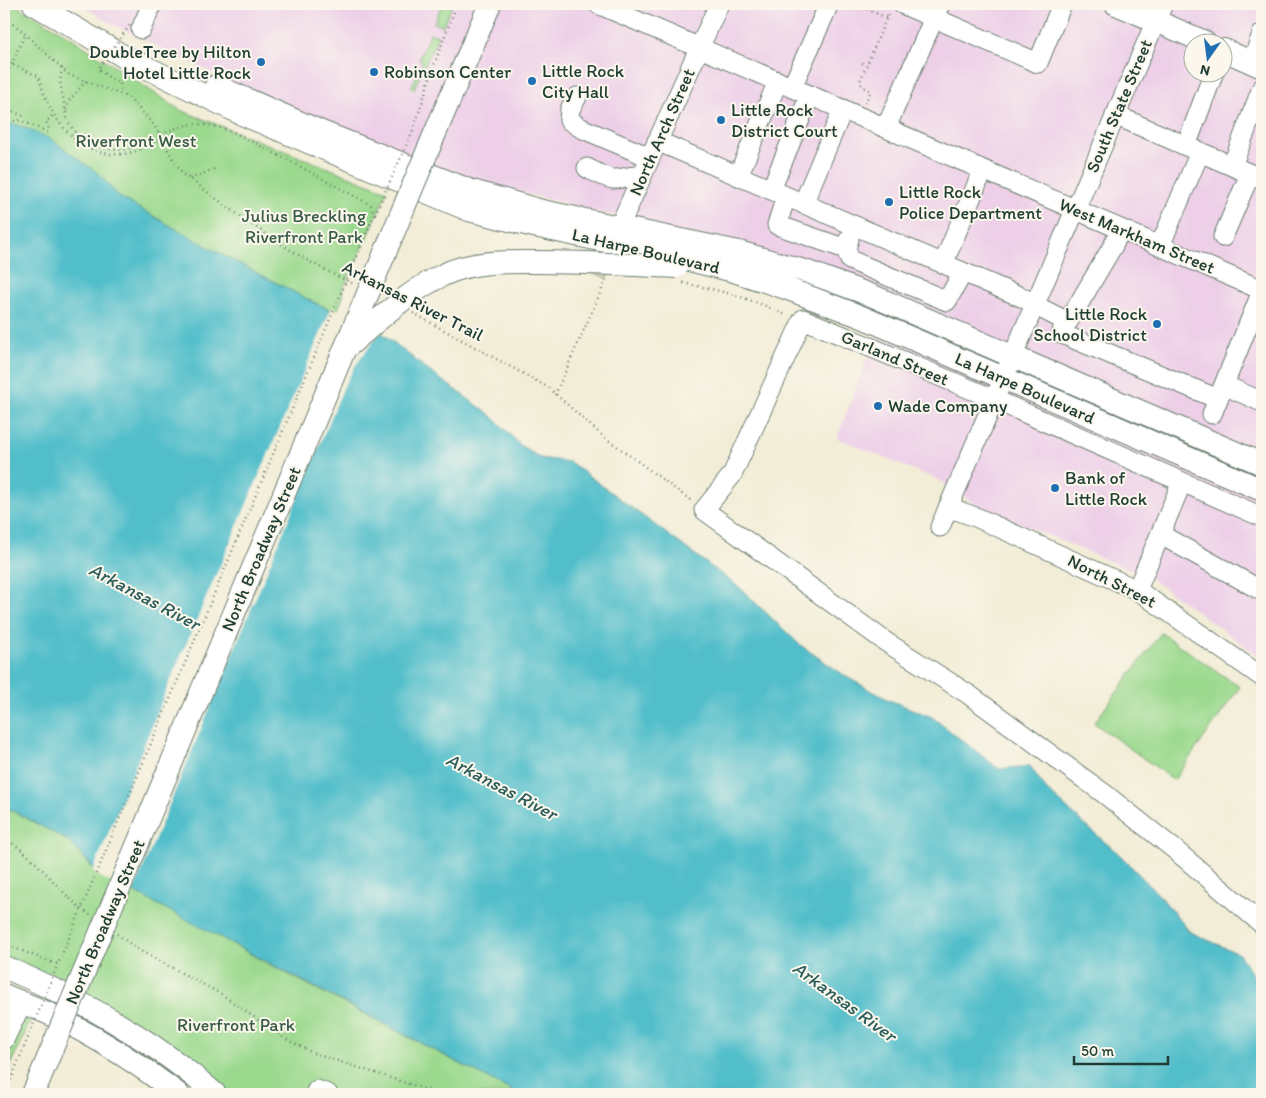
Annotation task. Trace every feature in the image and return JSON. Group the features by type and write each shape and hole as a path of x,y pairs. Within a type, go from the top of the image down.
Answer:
{"main road":[{"name":"La Harpe Boulevard","path":"34,4 123,56 207,98 469,210 661,253 734,271 783,287 1004,378 1262,490"},
{"name":"La Harpe Boulevard","path":"63,4 117,37 208,82 324,133 469,190 527,207 739,252 808,272 873,296 1262,464"},
{"name":"North Broadway Street","path":"33,1094 344,349 423,135 490,4"},
{"path":"1116,4 1160,12 1190,32"},
{"path":"1234,55 1257,65"},
{"path":"344,349 418,288 445,274 472,266 501,262 563,262 679,274 741,283 785,298 862,318"},
{"path":"4,967 61,993 107,1017 154,1047 214,1094"},
{"path":"13,999 52,1015 116,1050 178,1094"}],"street":[{"path":"136,27 152,4"},
{"name":"North Arch Street","path":"624,216 719,4"},
{"path":"738,176 829,4"},
{"path":"896,5 937,11 1038,63 1062,4"},
{"name":"West Markham Street","path":"610,6 700,48 1262,291"},
{"path":"886,128 937,11"},
{"name":"South State Street","path":"940,527 1160,12"},
{"path":"1257,65 1262,34"},
{"path":"1160,246 1193,149 1211,82"},
{"path":"1223,237 1248,173 1262,88"},
{"path":"810,95 787,197 777,225 846,249"},
{"path":"576,97 570,110 569,120 581,128 738,176 963,272 1034,304 1068,322 1114,244 1120,229"},
{"path":"787,197 843,109"},
{"path":"1115,116 1248,173"},
{"path":"587,168 616,179 632,175 641,177"},
{"path":"943,264 983,170"},
{"path":"854,225 846,249 850,260 947,300 963,272"},
{"path":"1218,399 1262,291"},
{"path":"1064,319 1062,334 1218,399 1262,402"},
{"path":"802,321 732,475 704,510 886,642 968,694 1106,795 1174,849 1262,924"},
{"name":"Garland Street","path":"802,321 994,400 1262,517"},
{"path":"1137,590 1182,482"},
{"name":"North Street","path":"948,507 978,518 1137,590 1262,677"},
{"path":"1161,535 1262,591"},
{"path":"4,1040 13,999"},
{"path":"315,1094 317,1090 328,1094"}],"path":[{"path":"5,1094 374,215 423,135 434,65 457,4"},
{"path":"864,104 871,91 862,86 860,82 887,18 896,5"},
{"path":"867,9 887,18"},
{"name":"Arkansas River Trail","path":"4,19 26,34 69,75 121,94 140,108 154,125 184,175 281,244 333,275 361,287"},
{"path":"121,94 120,83 98,69 136,27"},
{"path":"4,83 18,48 26,34"},
{"path":"4,61 38,76 60,124 82,144 102,152 132,152 161,138"},
{"path":"862,63 867,65"},
{"path":"62,68 60,82 65,112 70,127 94,146 106,149 133,147 169,130 195,124 221,128 287,160 371,205 374,215"},
{"path":"65,112 69,101 86,81"},
{"path":"4,108 23,116"},
{"path":"4,117 7,118 11,111"},
{"path":"4,122 20,120 48,132 49,129 46,121 53,112"},
{"path":"190,179 214,169"},
{"path":"679,274 712,289 772,308 802,321"},
{"path":"555,395 607,278 613,278"},
{"name":"Arkansas River Trail","path":"413,313 548,388 599,433 704,510"},
{"path":"4,838 30,857 77,907 93,917"},
{"path":"114,932 137,949 221,994 284,1038 313,1053 440,1094"},
{"path":"4,944 58,964"}],"shaded area":[{"path":"79,4 1262,4 1262,658 1150,578 976,505 943,482 837,438 891,296 819,269 480,182 309,120 116,26"}],"green space":[{"name":"Julius Breckling Riverfront Park","path":"4,4 13,4 59,30 180,110 387,191 342,291 343,297 337,312 313,302 217,252 119,197 99,174 18,125 4,123"},
{"path":"442,4 453,4 443,26 434,23"},
{"path":"430,33 438,36 414,89 411,88 423,61 419,59"},
{"path":"1161,633 1240,687 1174,780 1094,723"},
{"name":"Riverfront Park","path":"4,806 69,841 98,874 202,925 255,957 518,1094 214,1094 4,967"},
{"path":"4,1001 34,1013 4,1079"}],"water":[{"name":"Arkansas River","path":"4,123 18,125 51,139 99,174 119,197 217,252 313,302 381,332 429,371 492,416 520,445 540,458 570,462 740,588 800,645 850,679 889,700 932,717 999,769 1030,766 1046,789 1120,855 1160,896 1190,932 1239,954 1262,989 1262,1094 518,1094 98,873 69,841 4,806"}],"pier":[{"path":"332,307 382,330 355,366 345,384 132,894 93,871 168,686"}],"tunnel":[{"path":"597,278 609,251"}],"place":[{"name":"DoubleTree by Hilton Hotel Little Rock","path":"261,62"},
{"name":"Robinson Center","path":"374,72"},
{"name":"Little Rock City Hall","path":"532,81"},
{"name":"Little Rock District Court","path":"721,120"},
{"name":"Little Rock Police Department","path":"889,202"},
{"name":"Little Rock School District","path":"1157,324"},
{"name":"Wade Company","path":"878,406"},
{"name":"Bank of Little Rock","path":"1055,488"}],"park label":[{"name":"Riverfront West","path":"136,141"}]}
